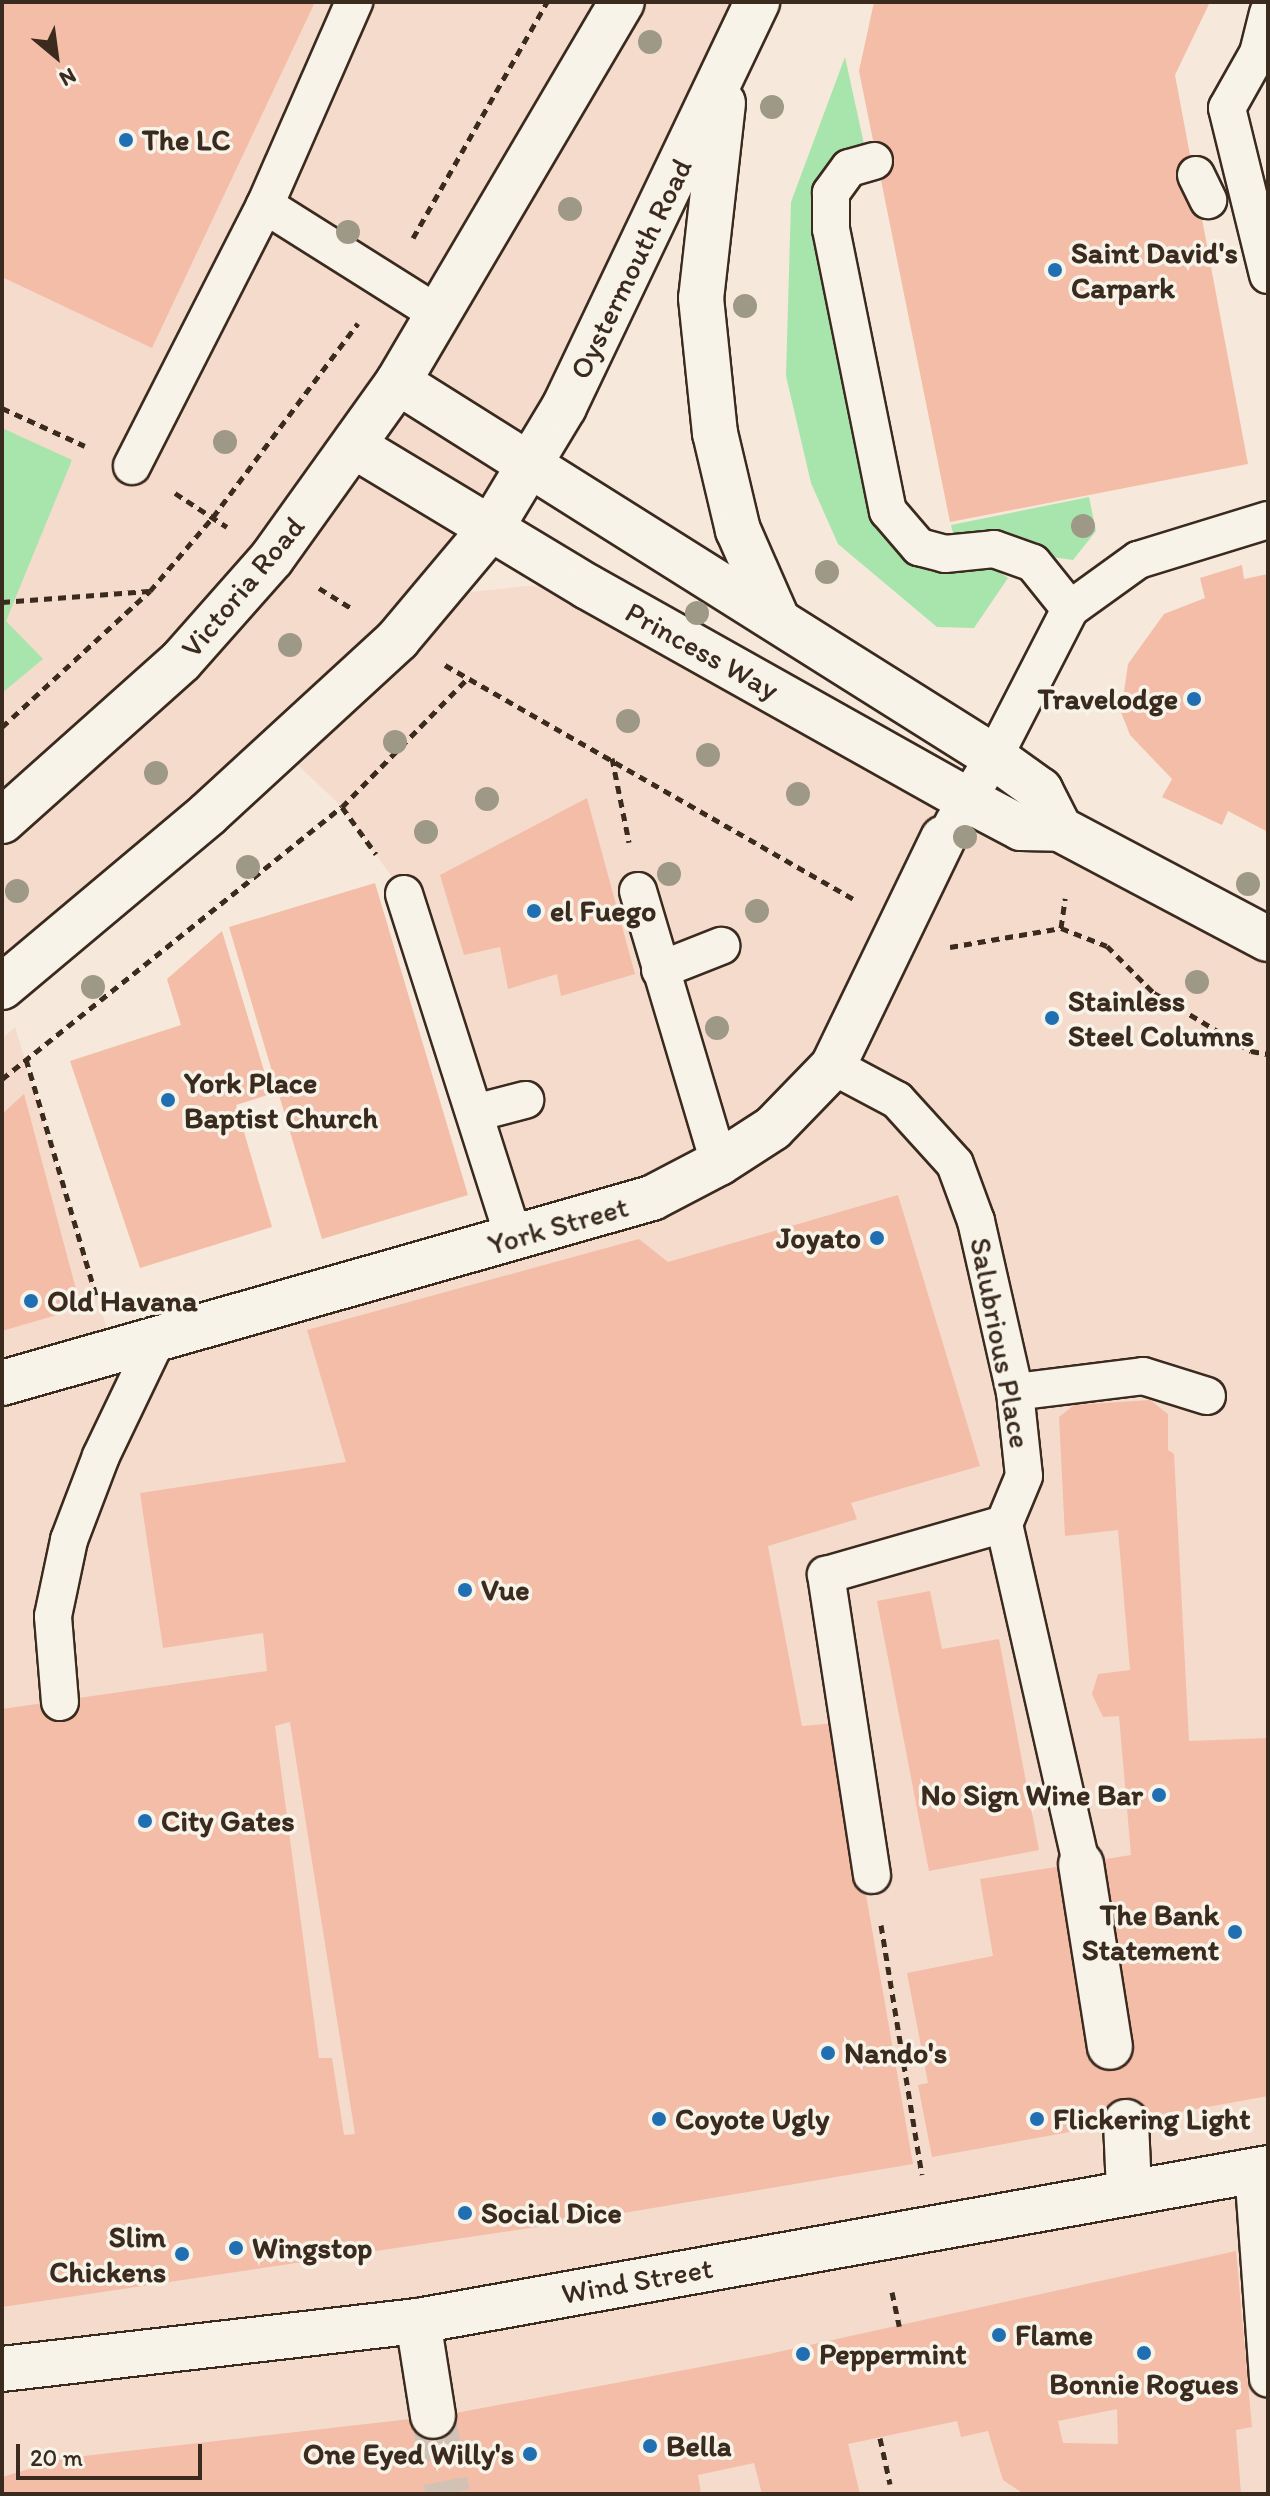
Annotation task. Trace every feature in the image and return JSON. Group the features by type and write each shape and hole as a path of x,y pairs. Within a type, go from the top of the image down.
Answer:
{"street":[{"path":"440,315 622,2"},
{"name":"Oystermouth Road","path":"491,528 564,407 726,73 757,2"},
{"path":"726,73 703,313 715,433 738,530 777,619"},
{"name":"Victoria Road","path":"2,821 181,661 272,558 354,446 440,315"},
{"name":"Princess Way","path":"398,382 994,757 1040,790 1060,829"},
{"name":"Princess Way","path":"354,446 491,528 968,800 1021,828 1060,829 1268,939"},
{"path":"2,987 208,814 398,639 491,528"},
{"name":"York Street","path":"2,1383 652,1198 719,1163 773,1128 833,1066 943,838"},
{"path":"1081,1864 1110,2047"},
{"path":"1126,2122 1129,2192"},
{"name":"Wind Street","path":"2,2369 418,2321 1261,2169"},
{"path":"418,2321 433,2416"}],"lane":[{"path":"132,466 265,205 354,2"},
{"path":"1268,13 1258,53 1227,108 1268,275"},
{"path":"874,161 849,168 831,193 831,229 888,511 919,547 945,554 994,549 1033,563 1070,609"},
{"path":"265,205 440,315"},
{"path":"943,838 994,757 1070,609 1138,560 1268,520"},
{"path":"638,891 719,1163"},
{"path":"404,894 514,1239"},
{"path":"660,970 721,946"},
{"name":"Salubrious Place","path":"833,1066 897,1100 955,1164 976,1221 1015,1392 1024,1476 1004,1524"},
{"path":"475,1113 525,1100"},
{"path":"60,1702 53,1616 69,1540 101,1456 158,1337"},
{"path":"1015,1392 1143,1376 1207,1396"},
{"path":"872,1875 826,1575 1004,1524 1081,1864"},
{"path":"1261,2169 1268,2378"}],"path":[{"path":"2,727 150,591 213,517 388,283 547,2"},
{"path":"2,1079 342,807 468,678 398,639 213,517"},
{"path":"2,602 150,591"},
{"path":"612,758 638,891"},
{"path":"1061,928 1065,898"},
{"path":"26,1059 112,1350"},
{"path":"872,1875 929,2228"},
{"path":"880,2438 890,2484"}],"shaded area":[{"path":"2,2 763,2 533,495 2,1015"},
{"path":"528,586 588,587 1268,939 1268,2494 2,2494 2,1039 15,1027 113,1349 514,1239 404,894 342,807 280,748 461,593"}],"green space":[{"path":"845,57 864,144 829,172 872,503 889,540 931,572 992,567 1008,578 974,628 937,627 838,544 811,483 786,376 791,202"},
{"path":"2,428 72,460 6,621 43,659 2,693"},
{"path":"1089,497 1096,531 1073,560 1052,557 1011,533 954,537 951,525"}],"building":[{"name":"The LC","path":"2,2 315,2 152,348 2,277"},
{"name":"Saint David's Carpark","path":"874,2 1210,2 1175,75 1248,464 950,522 859,71"},
{"name":"Travelodge","path":"1242,565 1244,579 1268,574 1268,832 1228,811 1222,825 1162,797 1172,779 1130,735 1121,712 1128,664 1164,614 1205,598 1200,578"},
{"name":"el Fuego","path":"587,798 635,974 561,996 557,974 508,989 500,947 464,955 440,875"},
{"path":"375,883 468,1195 322,1239 229,927"},
{"name":"York Place Baptist Church","path":"222,931 271,1094 236,1105 272,1227 140,1268 70,1061 181,1025 167,979"},
{"path":"24,1094 81,1308 2,1331 2,1114"},
{"path":"898,1195 980,1466 851,1503 857,1519 768,1546 802,1726 836,1723 913,2164 564,2223 2,2307 2,1709 267,1671 263,1633 163,1648 140,1493 346,1462 307,1330 639,1239 668,1262","holes":["290,1722 355,2134 344,2135 332,2058 319,2058 275,1726"]},
{"path":"1150,1400 1168,1414 1168,1450 1174,1454 1189,1741 1268,1738 1268,2096 932,2157 918,2085 928,2083 907,1973 993,1956 980,1879 1131,1855 1119,1716 1103,1717 1092,1694 1098,1674 1130,1670 1118,1530 1065,1536 1059,1417 1074,1405"},
{"path":"930,1591 942,1649 999,1639 1039,1850 929,1871 877,1601"},
{"path":"1236,2251 1252,2427 1236,2430 1241,2494 1024,2494 1003,2480 988,2431 961,2437 957,2421 848,2444 860,2494 762,2494 754,2463 698,2475 701,2494 2,2494 2,2477 66,2458 445,2415 769,2354","holes":["1117,2409 1118,2444 1063,2443 1058,2421"]}],"tunnel":[{"path":"433,2416 448,2494"}],"place":[{"name":"The LC","path":"126,140"},
{"name":"Saint David's Carpark","path":"1055,270"},
{"name":"Travelodge","path":"1194,699"},
{"name":"el Fuego","path":"534,911"},
{"name":"Stainless Steel Columns","path":"1052,1018"},
{"name":"York Place Baptist Church","path":"168,1100"},
{"name":"Joyato","path":"877,1238"},
{"name":"Old Havana","path":"31,1301"},
{"name":"Vue","path":"465,1590"},
{"name":"No Sign Wine Bar","path":"1159,1795"},
{"name":"City Gates","path":"145,1821"},
{"name":"The Bank Statement","path":"1235,1932"},
{"name":"Nando's","path":"828,2053"},
{"name":"Coyote Ugly","path":"659,2119"},
{"name":"Flickering Light","path":"1037,2119"},
{"name":"Social Dice","path":"465,2213"},
{"name":"Wingstop","path":"236,2248"},
{"name":"Slim Chickens","path":"182,2254"},
{"name":"Flame","path":"999,2335"},
{"name":"Bonnie Rogues","path":"1144,2353"},
{"name":"Peppermint","path":"803,2354"},
{"name":"Bella","path":"650,2446"},
{"name":"One Eyed Willy's","path":"530,2454"}]}
